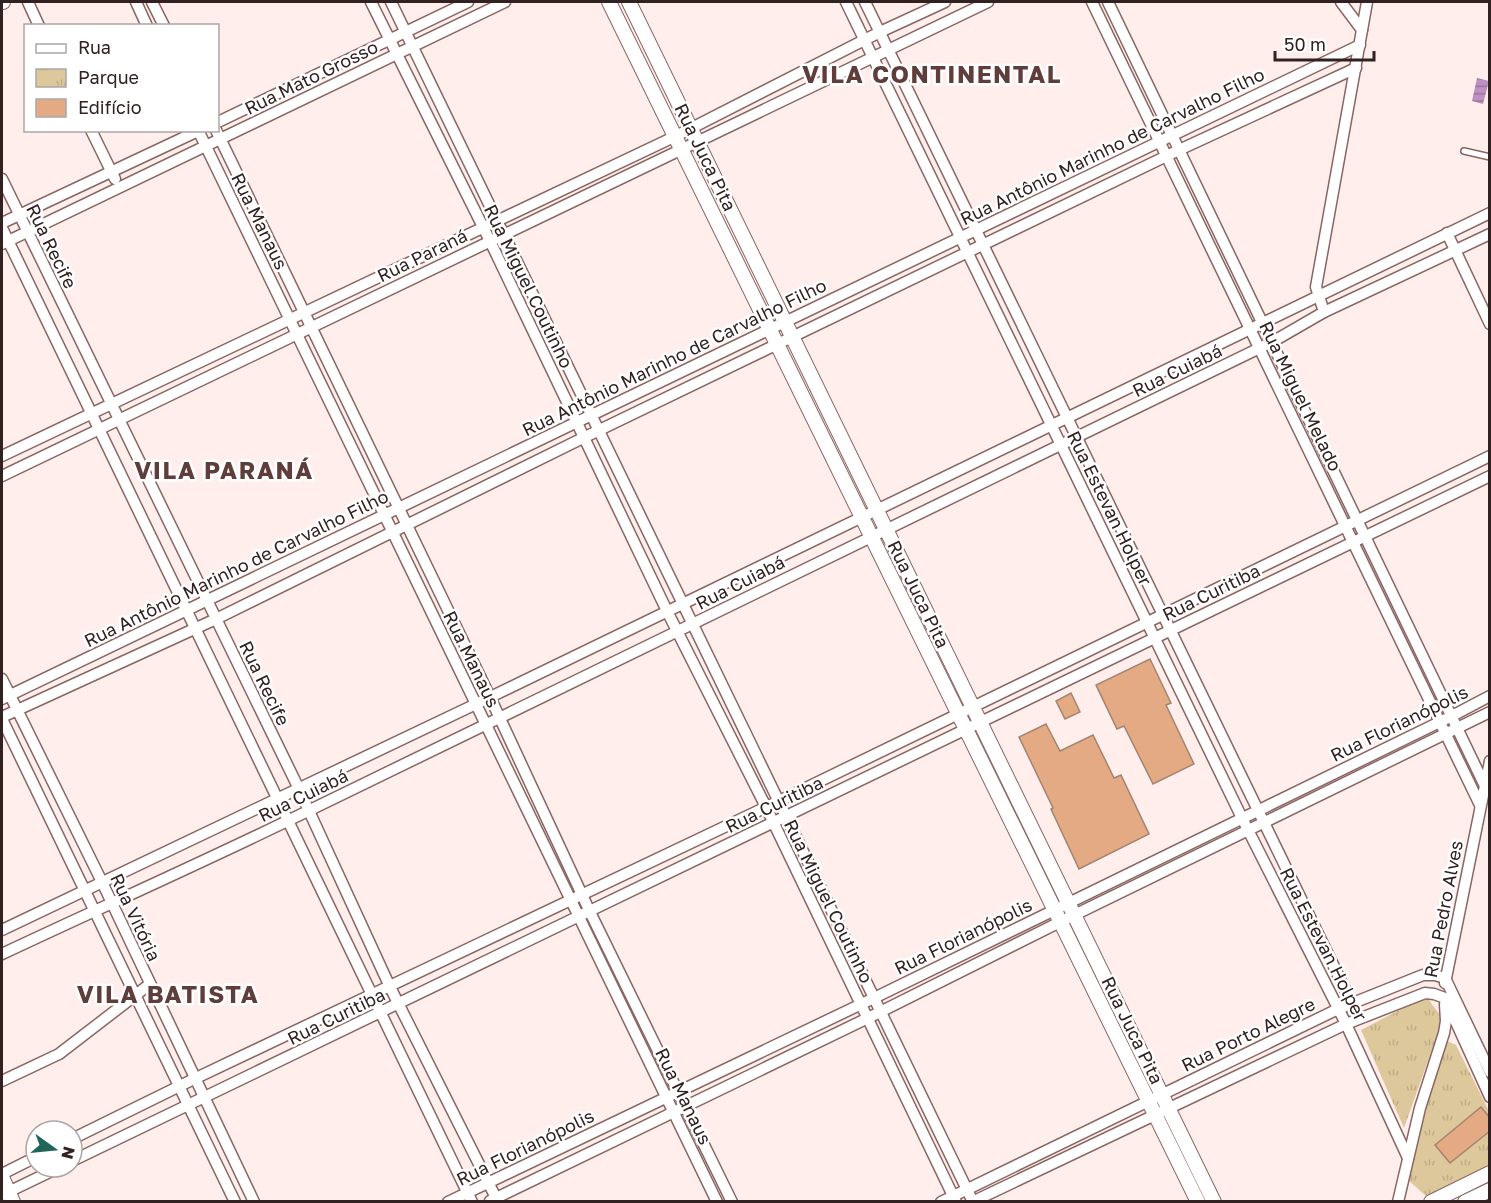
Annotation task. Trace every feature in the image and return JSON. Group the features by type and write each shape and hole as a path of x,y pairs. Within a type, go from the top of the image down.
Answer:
{"street":[{"path":"28,2 38,24"},
{"path":"136,2 146,24"},
{"path":"152,2 163,24"},
{"name":"Rua Miguel Coutinho","path":"371,2 490,240 667,611 766,807 954,1199"},
{"name":"Rua Miguel Coutinho","path":"391,2 973,1201"},
{"name":"Rua Mato Grosso","path":"219,122 468,2"},
{"name":"Rua Mato Grosso","path":"4,242 206,146 218,135 505,2"},
{"name":"Rua Juca Pita","path":"609,2 680,142 966,729 1165,1102 1214,1202"},
{"name":"Rua Juca Pita","path":"629,2 974,707 1151,1108 1197,1202"},
{"name":"Rua Estevan Holper","path":"846,2 1242,818 1346,1024 1408,1158"},
{"name":"Rua Estevan Holper","path":"865,2 1359,1018"},
{"name":"Rua Paraná","path":"2,476 504,234 680,142 691,128 880,32 945,2"},
{"name":"Rua Paraná","path":"2,456 497,220 680,142 697,141 987,2"},
{"name":"Rua Miguel Melado","path":"1092,2 1480,805"},
{"name":"Rua Miguel Melado","path":"1108,2 1484,784"},
{"path":"1341,2 1362,30"},
{"path":"1324,312 1316,287 1367,2"},
{"name":"Rua Antônio Marinho de Carvalho Filho","path":"5,697 1360,45"},
{"name":"Rua Antônio Marinho de Carvalho Filho","path":"2,718 216,618 585,436 1166,156 1356,68"},
{"path":"92,132 119,187"},
{"path":"2,223 197,132"},
{"name":"Rua Manaus","path":"199,132 717,1202"},
{"name":"Rua Manaus","path":"218,135 490,698 590,912 732,1202"},
{"name":"Rua Recife","path":"2,179 298,787 390,987 495,1201"},
{"name":"Rua Cuiabá","path":"2,930 298,787 490,698 877,508 1490,213"},
{"name":"Rua Recife","path":"2,228 4,242 91,412 470,1197"},
{"path":"1447,233 1490,324"},
{"name":"Rua Cuiabá","path":"2,954 309,811 485,723 678,632 870,535 1272,342 1324,312 1490,234"},
{"name":"Rua Curitiba","path":"84,1133 194,1078 390,987 974,707 1490,456"},
{"name":"Rua Curitiba","path":"84,1155 1490,476"},
{"name":"Rua Vitória","path":"2,679 5,697 16,710 102,882 254,1202"},
{"name":"Rua Florianópolis","path":"495,1201 684,1106 881,1012 1242,818 1490,696"},
{"name":"Rua Florianópolis","path":"448,1202 470,1197 487,1183 678,1091 874,998 1248,830 1490,712"},
{"name":"Rua Vitória","path":"2,718 235,1202"},
{"name":"Rua Pedro Alves","path":"1398,1202 1420,1108 1444,1033 1446,1021 1444,978 1490,761"},
{"path":"543,842 555,837"},
{"name":"Rua Porto Alegre","path":"1165,1102 1351,1003 1423,975 1444,978"},
{"path":"1444,978 1490,1072"},
{"path":"2,1081 59,1054 150,984"},
{"name":"Rua Porto Alegre","path":"941,1202 954,1199 966,1189 1359,1018 1425,993 1445,998"},
{"path":"1445,998 1490,1097"},
{"name":"Rua Porto Alegre","path":"973,1201 1151,1108"},
{"path":"24,1163 2,1175 7,1196 38,1179"},
{"path":"1431,1202 1490,1173"},
{"path":"1465,1202 1490,1190"}],"lane":[{"path":"1464,151 1490,157"}],"green space":[{"path":"1426,996 1443,1019 1404,1128 1361,1030"},
{"path":"1447,1041 1456,1045 1489,1111 1489,1167 1426,1196 1408,1180 1440,1051"}],"shaded area":[{"path":"1477,78 1489,81 1483,104 1472,101"}],"building":[{"path":"1150,659 1171,703 1166,705 1194,764 1153,784 1124,726 1117,729 1096,685"},
{"path":"1071,693 1080,712 1065,719 1056,701"},
{"path":"1046,724 1060,751 1093,735 1114,778 1121,775 1149,834 1079,869 1019,737"},
{"path":"1481,1107 1490,1118 1490,1131 1450,1163 1435,1145"}],"district":[{"name":"VILA CONTINENTAL","path":"932,73"},
{"name":"VILA PARANÁ","path":"224,469"},
{"name":"VILA BATISTA","path":"168,993"}]}
